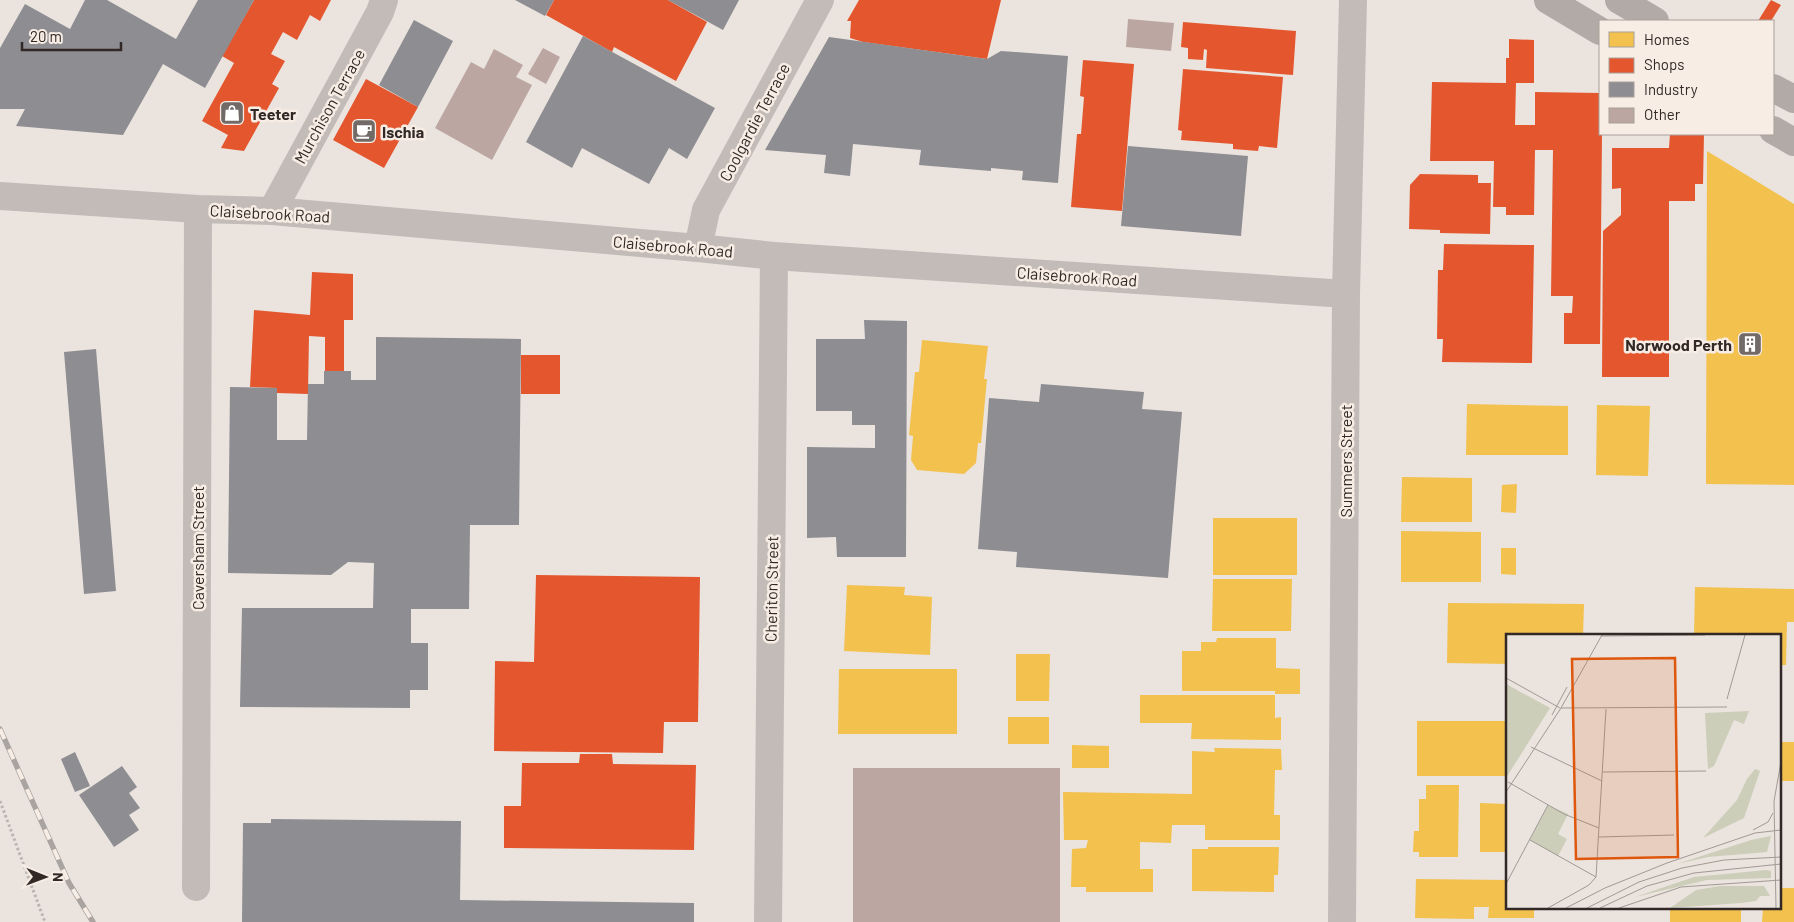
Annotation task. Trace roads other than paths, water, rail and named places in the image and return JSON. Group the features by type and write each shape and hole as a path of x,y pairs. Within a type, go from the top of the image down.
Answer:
{"main road":[{"path":"1548,0 1599,30"},
{"path":"1619,0 1653,20"},
{"path":"1774,89 1794,100"},
{"path":"1774,131 1794,142"}],"street":[{"name":"Murchison Terrace","path":"272,210 380,12 384,0"},
{"name":"Coolgardie Terrace","path":"698,248 706,210 820,0"},
{"name":"Summers Street","path":"1342,922 1346,294 1353,0"},
{"name":"Claisebrook Road","path":"0,196 198,209 272,210 774,256 1346,294"},
{"name":"Caversham Street","path":"196,888 198,209"},
{"name":"Cheriton Street","path":"768,922 774,256"}],"railway":[{"path":"0,729 69,883 93,922"}],"place":[{"name":"Teeter","path":"232,113"},
{"name":"Ischia","path":"364,131"},
{"name":"Norwood Perth","path":"1750,344"}]}
